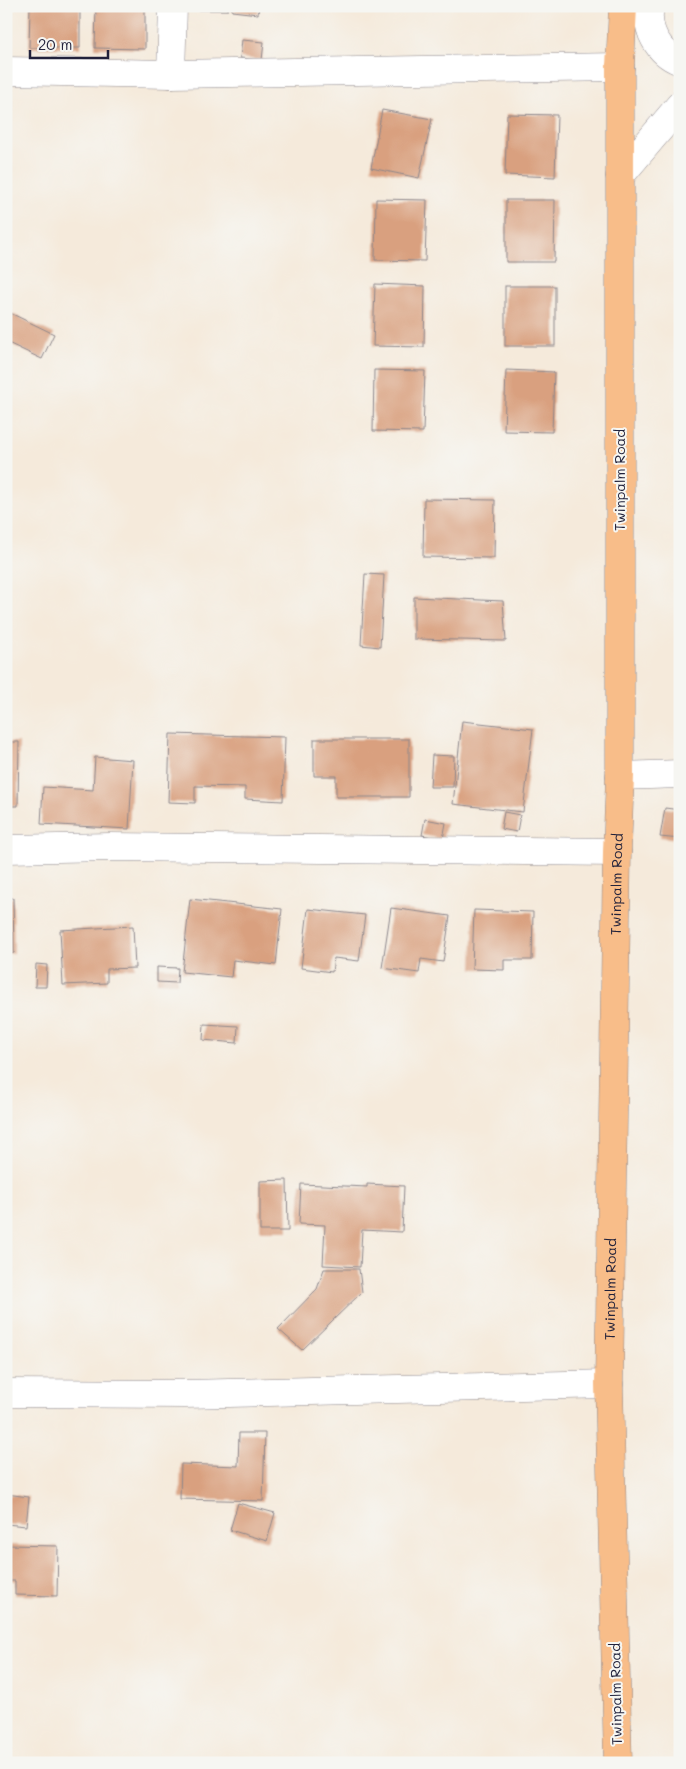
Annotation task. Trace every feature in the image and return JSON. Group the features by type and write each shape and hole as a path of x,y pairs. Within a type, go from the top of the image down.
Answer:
{"main road":[{"name":"Twinpalm Road","path":"618,1763 610,1384 617,852 620,776 620,67 623,6"}],"street":[{"path":"172,74 173,6"},
{"path":"650,6 650,24 654,38 662,50 680,61"},
{"path":"6,71 172,74 620,67"},
{"path":"620,176 680,105"},
{"path":"620,776 680,774"},
{"path":"6,849 110,847 617,852"},
{"path":"6,1393 185,1394 610,1384"}],"building":[{"path":"30,6 80,6 80,48 29,48"},
{"path":"96,6 145,6 145,49 95,48"},
{"path":"199,6 229,6 228,10 199,10"},
{"path":"232,6 259,6 258,14 232,11"},
{"path":"242,40 264,42 262,60 240,58"},
{"path":"382,110 432,119 419,178 371,168"},
{"path":"507,114 557,115 555,177 505,175"},
{"path":"376,199 427,200 425,261 375,260"},
{"path":"506,200 555,200 554,262 506,262"},
{"path":"375,284 425,286 424,347 373,346"},
{"path":"505,286 555,286 555,346 505,346"},
{"path":"6,311 54,334 42,359 6,342"},
{"path":"374,370 425,371 423,432 373,431"},
{"path":"506,370 554,372 552,432 504,431"},
{"path":"424,499 495,500 494,558 423,557"},
{"path":"365,574 384,575 380,647 361,645"},
{"path":"414,597 503,601 506,641 414,639"},
{"path":"462,721 533,729 523,812 453,804"},
{"path":"170,734 285,737 283,801 245,799 245,787 195,786 195,803 168,802"},
{"path":"314,739 409,739 409,797 336,797 336,776 314,776"},
{"path":"6,742 19,742 18,806 6,806"},
{"path":"432,755 454,756 453,787 430,787"},
{"path":"95,757 133,760 129,829 41,824 43,787 93,790"},
{"path":"665,808 680,810 680,839 660,837"},
{"path":"504,812 520,815 517,832 501,829"},
{"path":"425,819 446,823 443,839 422,835"},
{"path":"6,898 13,898 14,953 6,954"},
{"path":"190,899 282,909 276,965 233,960 231,977 182,972"},
{"path":"391,908 450,916 443,962 421,959 419,973 382,968"},
{"path":"308,909 365,915 359,961 334,958 332,972 301,968"},
{"path":"474,910 533,912 532,960 504,960 504,970 472,969"},
{"path":"133,926 135,968 107,969 107,983 63,985 60,930"},
{"path":"36,964 47,965 46,987 35,987"},
{"path":"157,967 178,968 177,983 157,982"},
{"path":"204,1024 238,1026 237,1043 203,1040"},
{"path":"287,1180 288,1231 260,1231 260,1181"},
{"path":"301,1184 367,1187 367,1184 404,1186 402,1232 362,1230 360,1267 323,1265 325,1225 299,1224"},
{"path":"324,1269 359,1269 362,1292 302,1350 278,1329 317,1289"},
{"path":"239,1433 265,1433 263,1501 180,1499 181,1464 238,1466"},
{"path":"6,1494 29,1497 26,1526 6,1524"},
{"path":"238,1503 275,1513 267,1541 230,1530"},
{"path":"6,1545 58,1546 57,1596 15,1595 15,1581 6,1581"}]}
